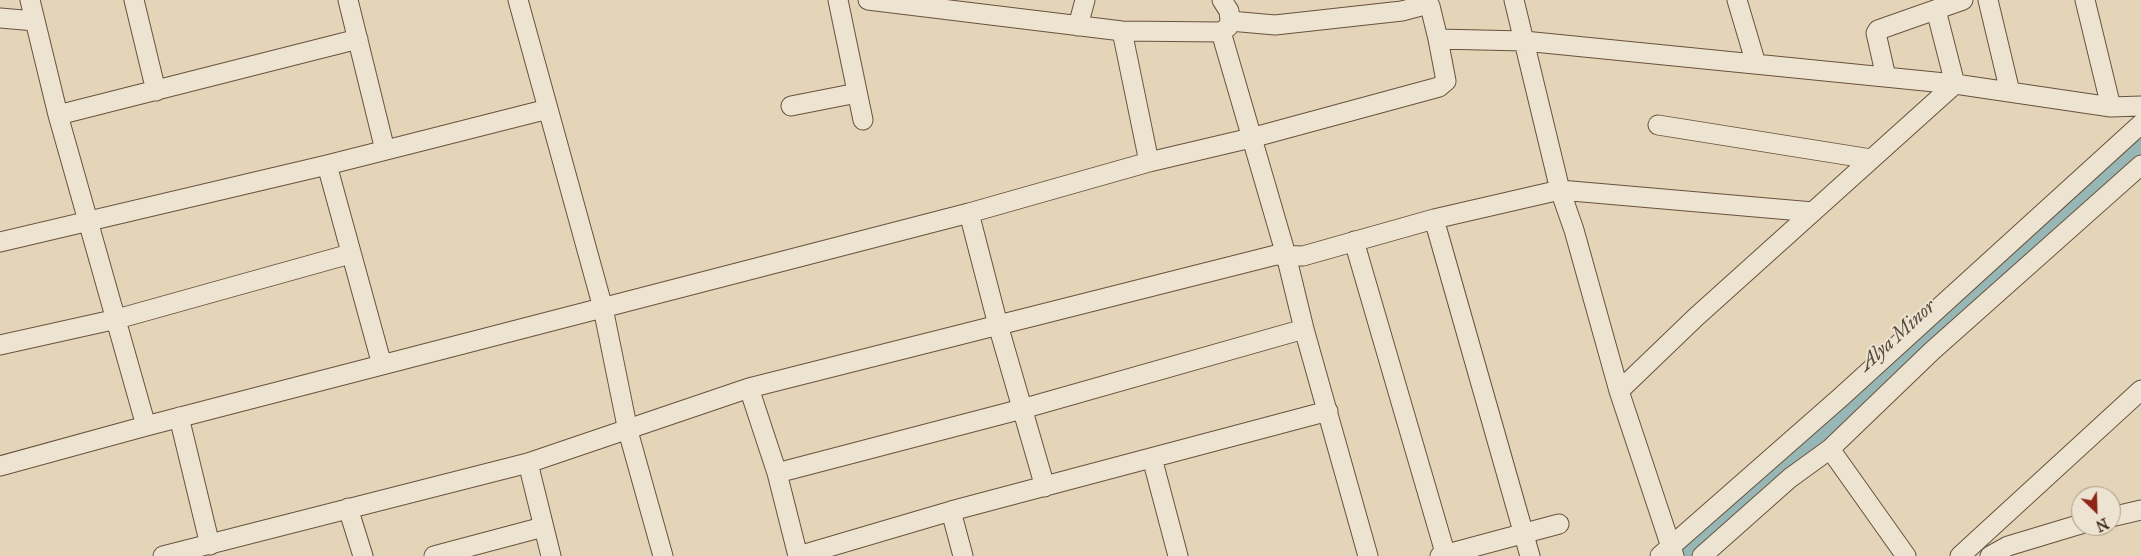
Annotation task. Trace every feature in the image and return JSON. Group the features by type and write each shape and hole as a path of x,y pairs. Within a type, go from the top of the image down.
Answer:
{"street":[{"path":"30,0 58,115 117,318 146,426"},
{"path":"134,0 156,91"},
{"path":"348,0 385,150"},
{"path":"518,0 603,308 628,431 663,556"},
{"path":"838,0 863,120"},
{"path":"0,466 179,417 969,213 1149,162 1251,138 1442,87 1446,81 1430,6 1426,4 1402,10 1275,25 1122,31 868,0"},
{"path":"1078,26 1085,0"},
{"path":"1222,0 1229,12 1226,27 1251,138 1286,255 1304,329 1368,556"},
{"path":"1514,0 1560,190 1574,230 1619,391 1669,553 2141,124"},
{"path":"1737,0 1756,64"},
{"path":"1886,77 1877,36 1878,30 1964,0"},
{"path":"1988,0 2010,92"},
{"path":"2085,0 2111,107"},
{"path":"1936,10 1955,84"},
{"path":"0,18 35,21"},
{"path":"1122,31 1149,162"},
{"path":"1438,39 1524,41 1955,84 2111,107 2141,106"},
{"path":"58,115 358,40"},
{"path":"1619,391 1696,316 1955,84"},
{"path":"790,106 857,93"},
{"path":"0,242 327,165 548,109"},
{"path":"1658,125 1872,159"},
{"path":"327,165 382,365"},
{"path":"1702,556 1790,478 1830,449 1932,352 2141,165"},
{"path":"164,556 528,463 628,431 749,388 1276,255 1304,256 1354,240 1434,219 1560,190 1813,212"},
{"path":"969,213 998,325 1045,487"},
{"path":"1434,219 1530,556"},
{"path":"1354,240 1444,556 1560,524"},
{"path":"0,345 117,318 350,254"},
{"path":"777,474 1022,409 1304,329"},
{"path":"749,388 777,474 798,556 952,512 1328,411"},
{"path":"1960,556 2141,390"},
{"path":"179,417 210,545"},
{"path":"1830,449 1906,556"},
{"path":"1152,458 1178,556"},
{"path":"528,463 551,556"},
{"path":"348,508 363,556"},
{"path":"2121,515 2141,510"},
{"path":"952,512 963,556"},
{"path":"434,556 543,527"},
{"path":"1990,556 2008,546 2071,527"}],"waterway":[{"name":"Alya Minor","path":"1684,556 2141,149"}]}
